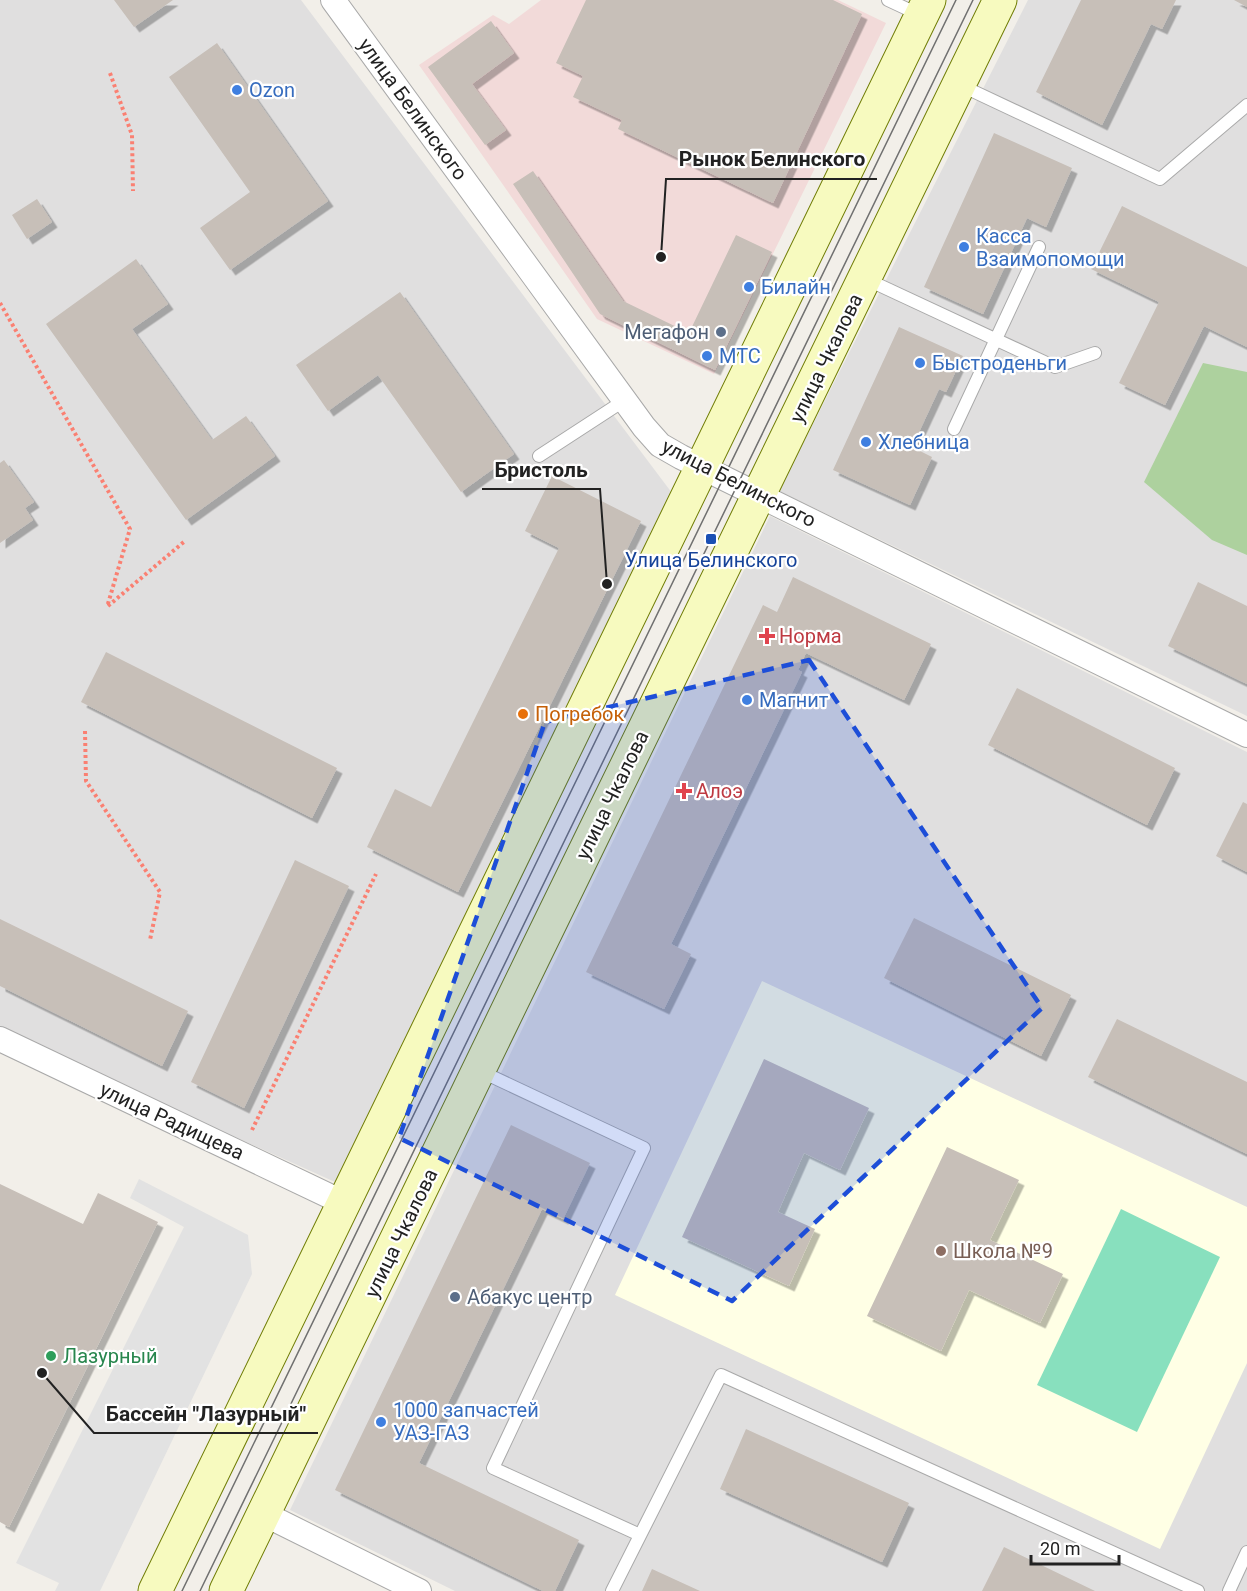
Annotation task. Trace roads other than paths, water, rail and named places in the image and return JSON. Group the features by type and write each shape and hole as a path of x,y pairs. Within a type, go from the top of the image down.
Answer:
{"main road":[{"name":"улица Чкалова","path":"226,1591 1000,0"},
{"path":"155,1591 925,8"}],"street":[{"name":"улица Белинского","path":"333,0 660,445 1247,735"},
{"name":"улица Радищева","path":"0,1039 344,1203"},
{"path":"264,1514 419,1591"}],"lane":[{"path":"888,0 925,8"},
{"path":"959,84 1160,179 1247,105"},
{"path":"954,429 1039,247"},
{"path":"865,279 1055,367 1095,353"},
{"path":"539,456 625,400"},
{"path":"480,1071 644,1148 493,1468 640,1536"},
{"path":"612,1591 722,1375 1198,1591"},
{"path":"1229,1591 1247,1552"}],"tram line":[{"path":"182,1591 956,0"},
{"path":"200,1591 973,0"}],"place":[{"name":"Ozon","path":"237,90"},
{"name":"Касса Взаимопомощи","path":"964,247"},
{"name":"Рынок Белинского","path":"661,257"},
{"name":"Билайн","path":"749,287"},
{"name":"Мегафон","path":"721,332"},
{"name":"МТС","path":"707,356"},
{"name":"Быстроденьги","path":"920,363"},
{"name":"Хлебница","path":"866,442"},
{"name":"Улица Белинского","path":"711,539"},
{"name":"Бристоль","path":"607,584"},
{"name":"Норма","path":"767,636"},
{"name":"Магнит","path":"747,700"},
{"name":"Погребок","path":"523,714"},
{"name":"Алоэ","path":"684,791"},
{"name":"Школа №9","path":"941,1251"},
{"name":"Абакус центр","path":"455,1297"},
{"name":"Лазурный","path":"51,1356"},
{"name":"Бассейн \"Лазурный\"","path":"42,1373"},
{"name":"1000 запчастей УАЗ-ГАЗ","path":"381,1422"}]}
